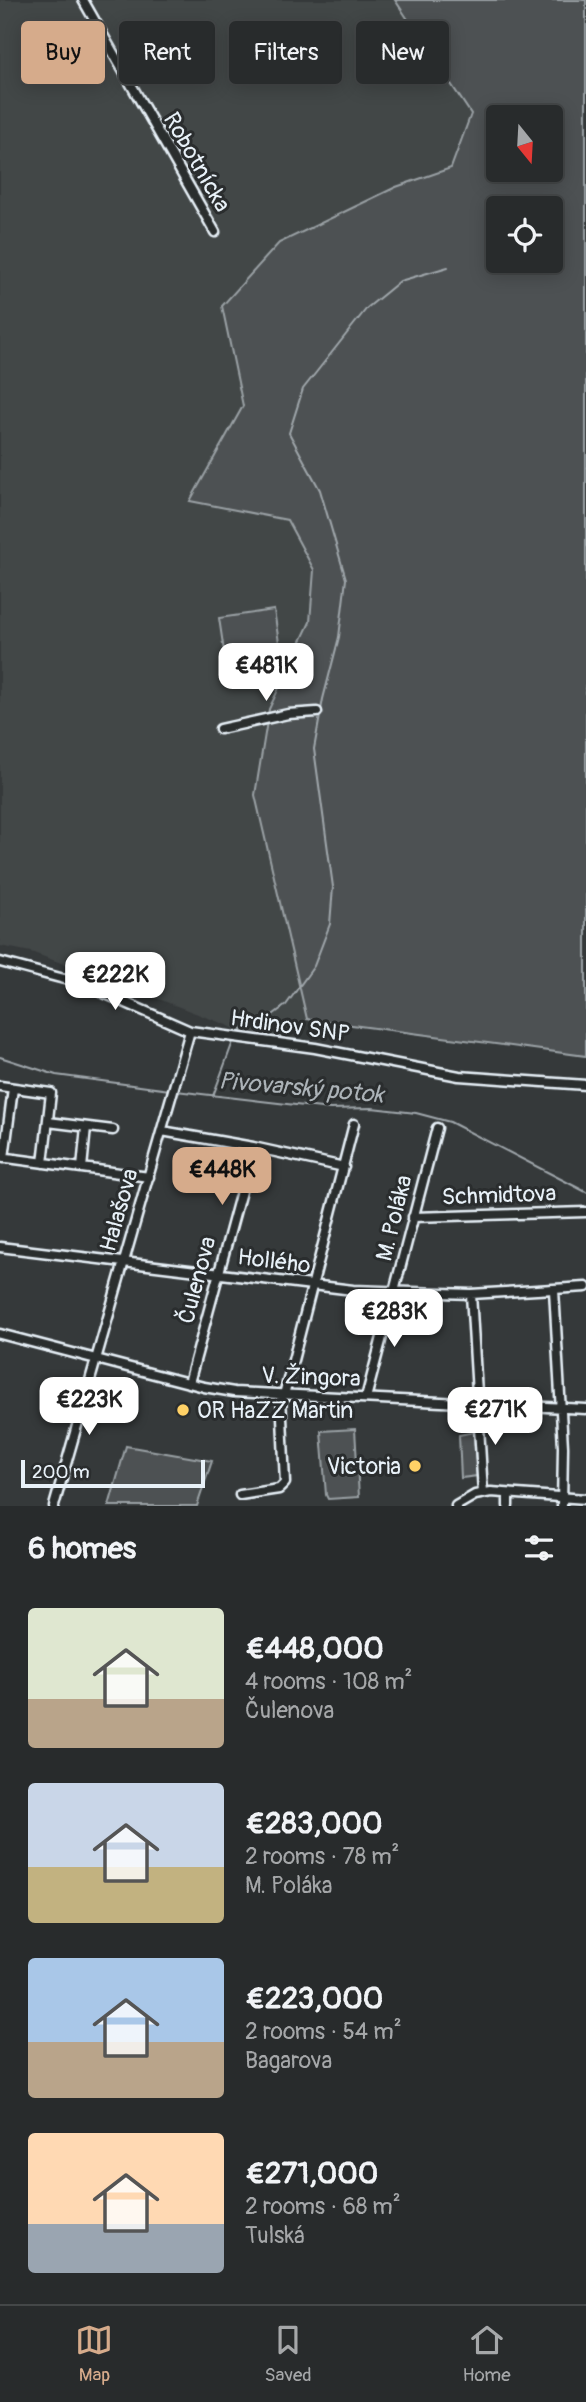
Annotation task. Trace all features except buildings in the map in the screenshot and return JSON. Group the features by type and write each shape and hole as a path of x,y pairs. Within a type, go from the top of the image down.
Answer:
{"street":[{"name":"Robotnícka","path":"83,0 215,232"},
{"path":"220,729 264,718 317,712"},
{"name":"Hrdinov SNP","path":"0,962 83,984 190,1031 362,1056 459,1076 586,1085"},
{"name":"Halašova","path":"54,1506 190,1031"},
{"path":"0,1086 51,1093 43,1163"},
{"path":"13,1088 2,1158 149,1177"},
{"path":"48,1122 113,1130"},
{"path":"240,1495 279,1489 285,1483 283,1395 355,1124"},
{"path":"82,1168 86,1127"},
{"name":"M. Poláka","path":"366,1398 437,1128"},
{"path":"162,1131 344,1167"},
{"name":"Čulenova","path":"189,1383 253,1147"},
{"name":"Schmidtova","path":"413,1217 586,1212"},
{"name":"Hollého","path":"0,1247 313,1286 394,1292 471,1294 586,1287"},
{"path":"554,1290 561,1408 562,1502"},
{"path":"471,1294 483,1493"},
{"name":"V. Žingora","path":"0,1334 234,1392 586,1409"},
{"path":"456,1506 468,1497 483,1493 562,1502 586,1499"},
{"path":"508,1494 508,1506"}],"shaded area":[{"path":"0,0 395,0 409,21 356,21 356,84 449,84 449,81 471,114 451,168 396,187 279,243 222,306 243,406 191,501 287,520 314,570 310,622 269,709 255,795 307,1019 269,1046 229,1026 135,990 31,952 0,946"},
{"path":"395,0 586,0 586,1056 307,1019 255,795 269,709 310,622 314,570 287,520 190,501 243,406 222,306 279,243 396,187 451,168 471,114 449,81 449,21 409,21"},
{"path":"274,610 283,669 228,678 219,618"},
{"path":"355,1429 359,1497 328,1499 321,1431"},
{"path":"474,1432 477,1476 461,1478 459,1435"},
{"path":"126,1446 212,1461 197,1506 109,1506"}],"waterway":[{"path":"266,1020 286,1005 314,966 330,924 333,887 314,749 323,699 339,637 346,579 320,490 289,433 303,389 367,308 400,281 448,267"},
{"path":"237,1035 245,1027 254,1025"},
{"path":"213,1096 234,1039"},
{"name":"Pivovarský potok","path":"0,1057 56,1075 170,1090"},
{"name":"Pivovarský potok","path":"176,1091 330,1109 372,1108 416,1113 450,1122 586,1192"}],"place":[{"name":"OR HaZZ Martin","path":"183,1410"},
{"name":"Victoria","path":"415,1466"}]}
